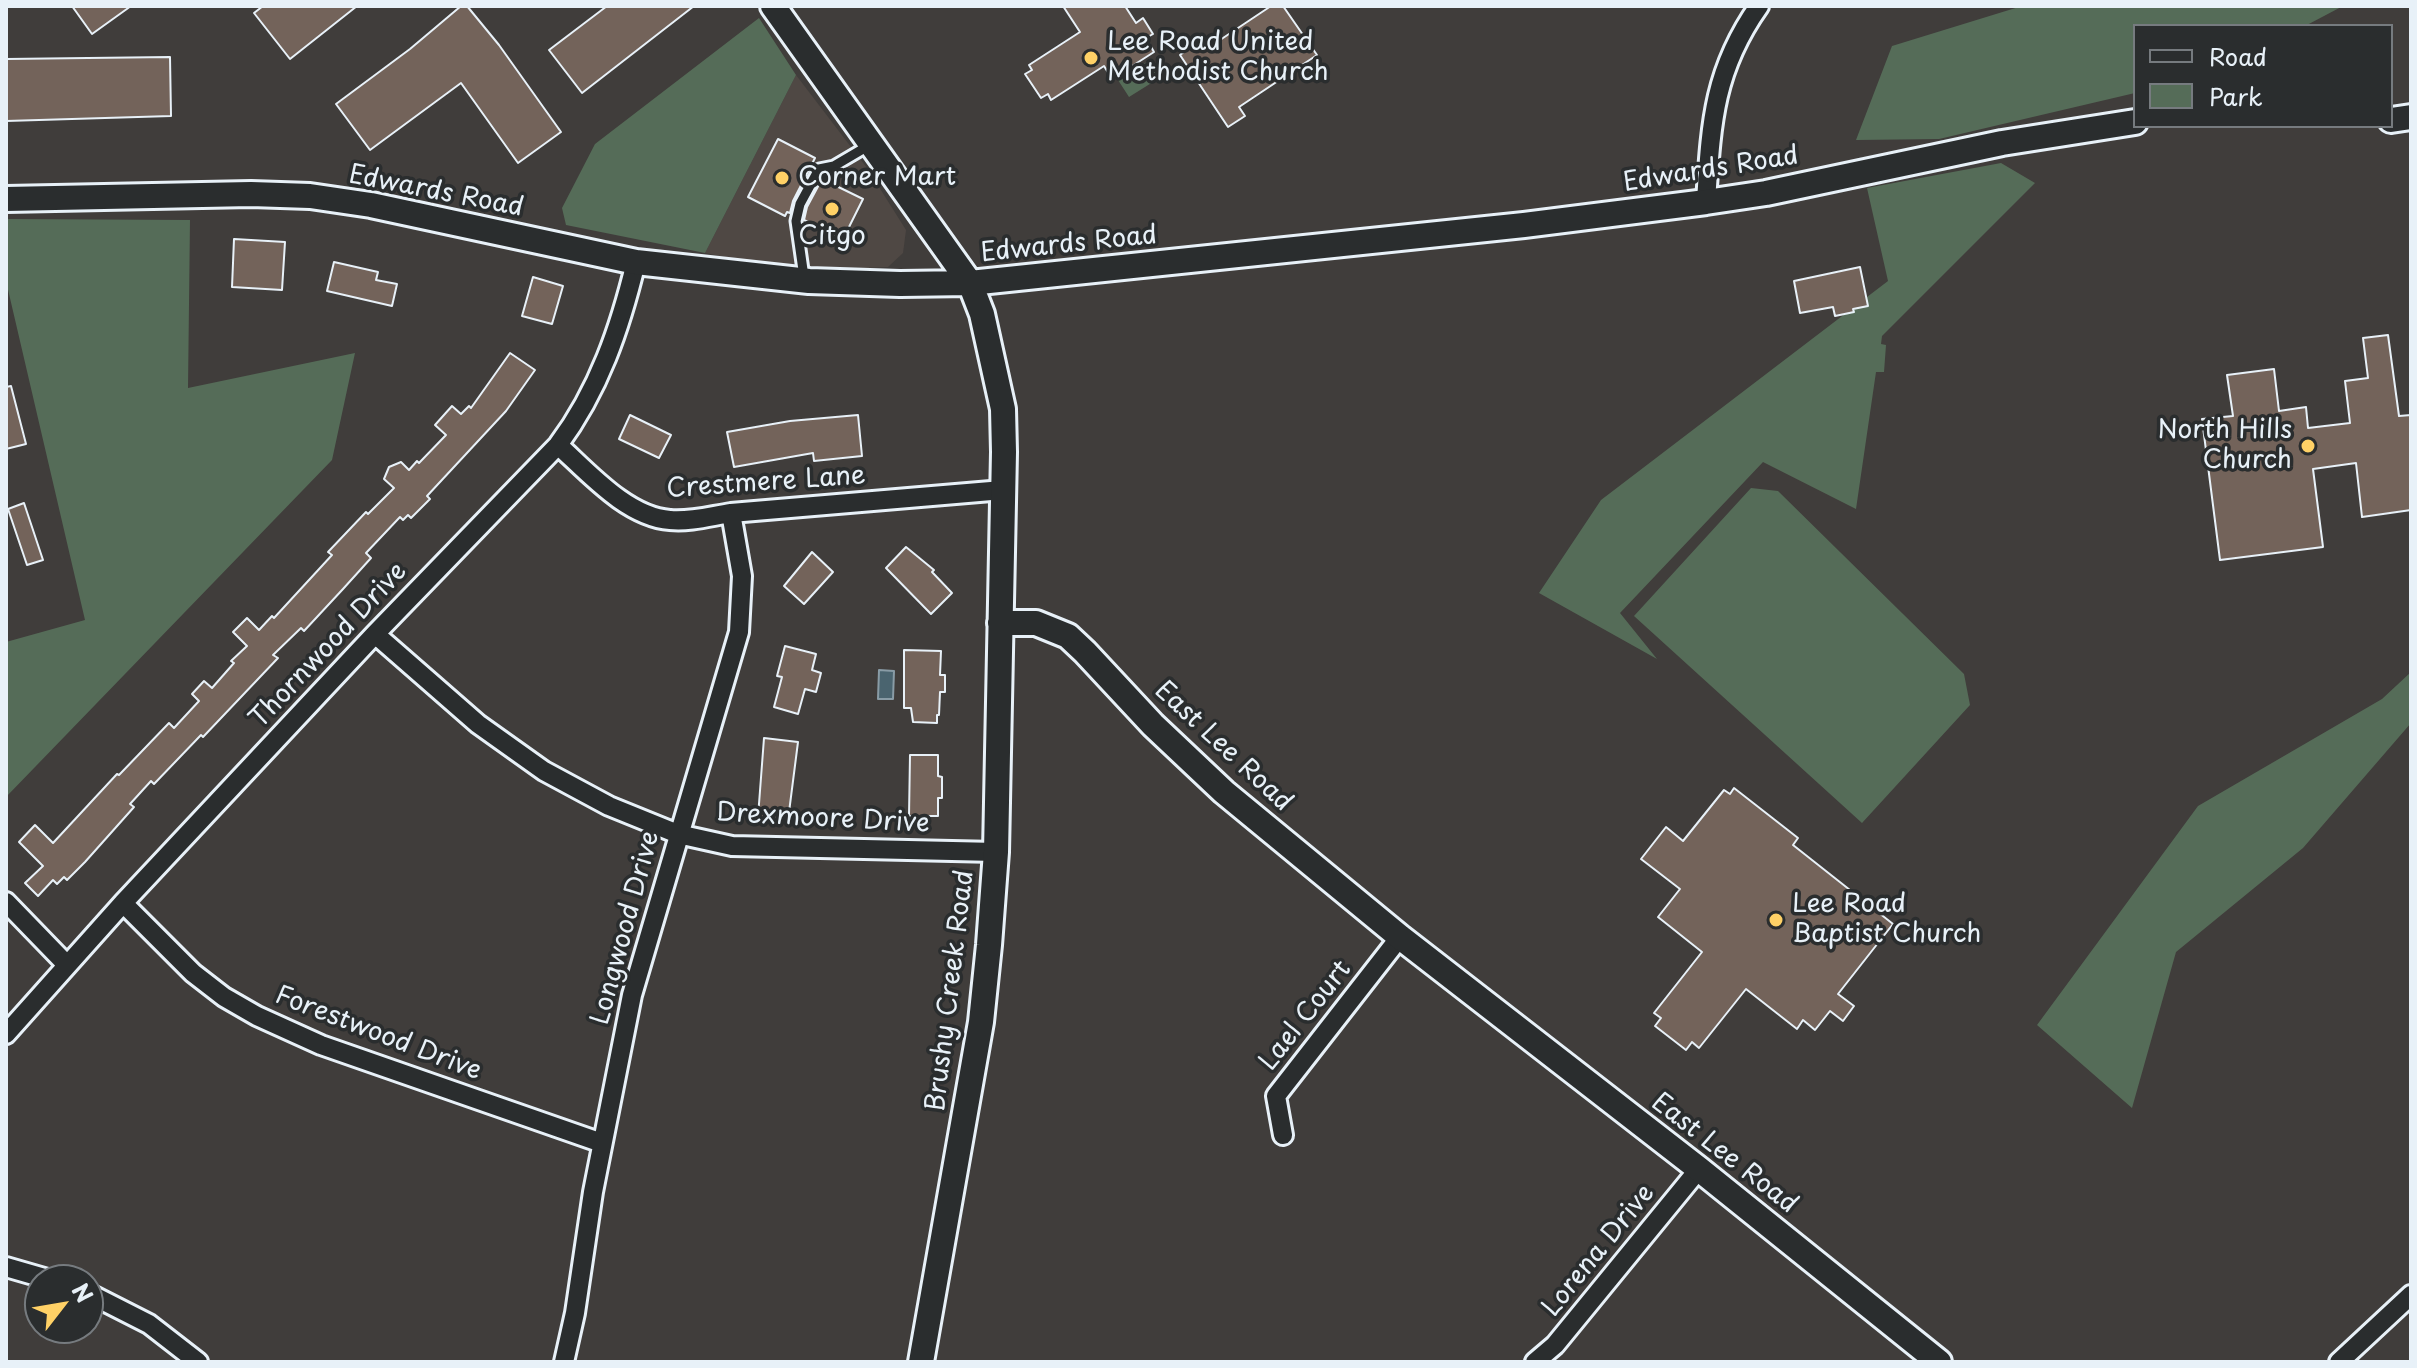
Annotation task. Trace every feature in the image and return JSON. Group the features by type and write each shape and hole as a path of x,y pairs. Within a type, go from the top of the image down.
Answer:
{"street":[{"path":"773,6 970,283 982,314 1003,409 1000,623"},
{"path":"1706,202 1710,136 1718,87 1736,43 1759,6"},
{"name":"Edwards Road","path":"6,199 251,194 310,196 371,205 636,262 805,281 970,283 1495,228 1706,202 1766,193 2002,143 2133,122"},
{"name":"Thornwood Drive","path":"6,1034 123,903 375,634 558,445 581,412 602,371 624,312 636,262"},
{"name":"Crestmere Lane","path":"558,445 627,505 642,513 669,520 1003,490"},
{"name":"Longwood Drive","path":"564,1362 575,1313 602,1143 632,995 739,632 742,576 731,513"},
{"name":"Brushy Creek Road","path":"921,1362 981,1022 996,852 1000,623"},
{"name":"East Lee Road","path":"1000,623 1036,623 1068,636 1191,763 1400,937 1699,1169 1939,1362"},
{"name":"Drexmoore Drive","path":"375,634 478,724 544,771 609,806 678,834 732,846 996,852"},
{"path":"6,902 67,965"},
{"name":"Forestwood Drive","path":"123,903 193,973 224,997 257,1016 321,1045 602,1143"},
{"name":"Lael Court","path":"1283,1135 1276,1096 1400,937"},
{"name":"Lorena Drive","path":"1535,1362 1555,1345 1699,1169"},
{"path":"2339,1362 2411,1295"},
{"path":"104,1301 149,1324 198,1362"}],"lane":[{"path":"805,281 796,221 800,204 819,169 834,166 872,144"}],"shaded area":[{"path":"796,75 867,168 906,230 903,253 888,267 842,269 745,261 705,253"}],"green space":[{"path":"2022,6 2343,6 2309,24 2133,24 2133,93 1939,139 1856,140 1892,46"},
{"path":"759,18 796,75 705,253 566,225 562,208 595,144"},
{"path":"1150,60 1161,77 1129,97 1118,80"},
{"path":"2001,163 2035,183 1882,336 1881,344 1886,345 1884,372 1876,372 1856,509 1763,462 1620,613 1657,659 1539,593 1601,500 1888,281 1867,188"},
{"path":"6,219 190,220 188,388 355,353 332,460 6,797 6,642 85,620 6,281"},
{"path":"1751,488 1778,491 1964,674 1970,705 1862,823 1634,616"},
{"path":"2411,672 2411,723 2303,848 2176,952 2132,1108 2037,1025 2198,806 2382,699"}],"water":[{"path":"879,670 894,671 893,699 878,699"}],"building":[{"path":"72,6 131,6 92,34"},
{"path":"263,6 357,6 290,59 254,13"},
{"path":"461,6 467,6 499,45 561,132 518,163 461,83 370,150 336,104"},
{"path":"607,6 694,6 582,93 549,50"},
{"name":"Lee Road United Methodist Church","path":"1063,6 1125,6 1136,23 1143,18 1153,34 1146,38 1154,52 1112,79 1104,66 1051,100 1048,94 1041,98 1025,74 1032,70 1029,65 1080,32"},
{"path":"1271,6 1283,6 1317,55 1239,107 1245,116 1228,127 1180,55 1196,43 1202,52"},
{"path":"170,57 171,116 6,121 6,59"},
{"name":"Corner Mart","path":"778,139 815,158 790,213 787,212 785,216 748,197"},
{"name":"Citgo","path":"822,179 863,199 843,239 804,220 807,207"},
{"path":"234,239 285,242 282,290 232,287"},
{"path":"334,262 378,272 376,280 397,284 392,306 327,291"},
{"path":"1860,267 1868,306 1835,316 1833,307 1800,313 1794,281"},
{"path":"533,277 563,286 552,324 522,316"},
{"name":"North Hills Church","path":"2388,335 2399,416 2411,415 2411,510 2362,517 2356,463 2313,469 2323,547 2220,560 2202,419 2233,416 2227,375 2274,369 2279,411 2306,407 2308,428 2350,423 2345,381 2368,378 2363,338"},
{"path":"510,353 535,370 506,411 427,496 430,499 411,518 408,515 403,520 400,517 366,553 371,558 343,589 304,631 301,628 273,655 278,658 203,737 201,735 154,784 151,781 130,804 134,807 85,862 67,880 64,877 57,884 53,880 38,896 25,883 43,866 19,842 35,825 53,843 169,723 174,728 199,701 192,694 204,681 212,688 234,663 231,661 247,646 233,632 247,618 259,630 272,616 274,618 332,555 328,552 394,488 384,479 389,467 401,462 409,470 417,461 419,463 446,435 435,425 452,406 461,414 469,406 471,408"},
{"path":"11,386 26,444 6,449 6,387"},
{"path":"630,415 671,435 659,458 619,439"},
{"path":"858,415 862,456 814,461 813,453 734,467 727,432 790,421"},
{"path":"24,503 43,560 27,565 8,509"},
{"path":"906,547 934,570 932,572 952,593 931,614 886,568"},
{"path":"812,552 833,572 804,604 784,586"},
{"path":"785,646 816,654 812,670 821,673 816,692 805,689 798,714 774,707 782,677 777,676"},
{"path":"904,650 941,651 940,675 945,675 945,692 940,692 937,723 913,722 911,708 904,708"},
{"path":"764,738 798,742 788,820 758,817"},
{"path":"910,755 938,755 942,798 938,798 938,816 909,816"},
{"name":"Lee Road Baptist Church","path":"1734,788 1798,838 1793,845 1893,924 1838,994 1854,1006 1843,1021 1830,1011 1815,1030 1803,1020 1797,1029 1746,989 1699,1048 1692,1042 1686,1050 1655,1026 1661,1018 1654,1013 1702,952 1658,917 1680,889 1641,859 1666,827 1683,841 1724,790 1730,794"}],"place":[{"name":"Lee Road United Methodist Church","path":"1091,58"},
{"name":"Corner Mart","path":"782,178"},
{"name":"Citgo","path":"832,209"},
{"name":"North Hills Church","path":"2308,446"},
{"name":"Lee Road Baptist Church","path":"1776,920"}]}
